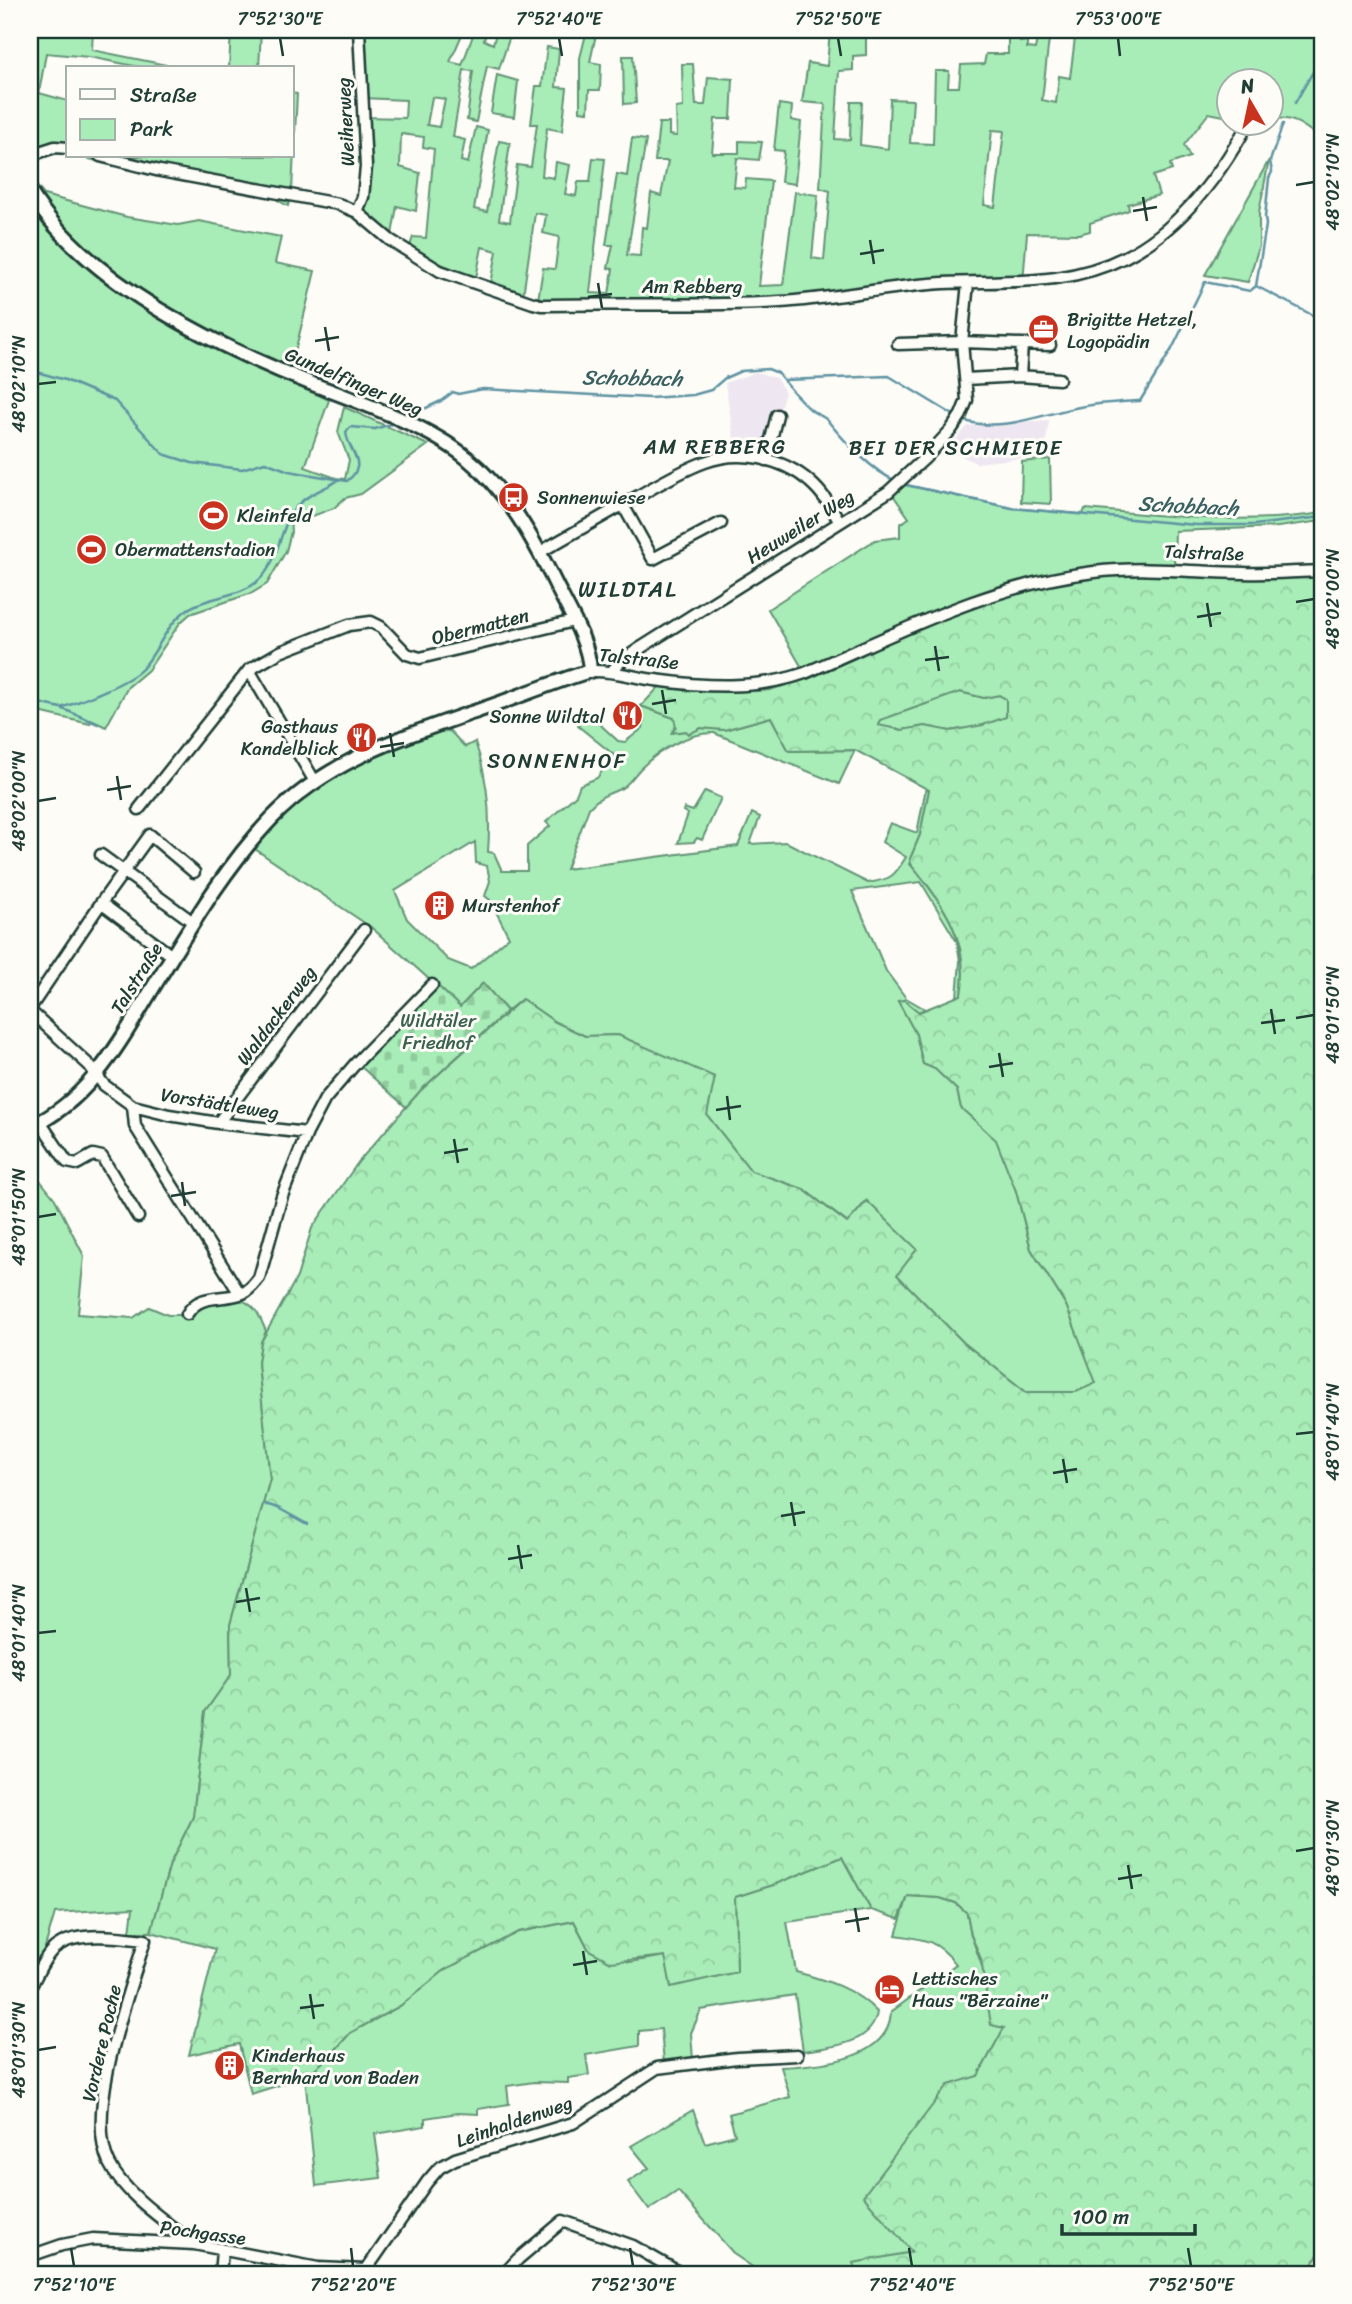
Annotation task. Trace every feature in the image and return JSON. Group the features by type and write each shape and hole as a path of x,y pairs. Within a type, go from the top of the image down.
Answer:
{"street":[{"name":"Weiherweg","path":"357,212 363,197 366,167 359,30"},
{"name":"Am Rebberg","path":"108,158 160,171 338,204 357,212 390,240 440,271 541,305 721,305 782,302 915,286 1049,280 1122,259 1149,244 1206,188 1239,136"},
{"path":"30,155 55,147 66,148"},
{"name":"Gundelfinger Weg","path":"30,192 71,245 96,267 137,294 206,334 291,375 391,416 437,439 467,458 507,500 540,552 574,621 590,663 590,671"},
{"name":"Heuweiler Weg","path":"612,671 642,647 894,486 933,449 961,415 967,400 962,342 968,283"},
{"path":"898,344 962,342 1050,345"},
{"path":"1020,376 1021,345"},
{"path":"966,379 1020,376 1059,379"},
{"path":"766,460 777,415"},
{"path":"540,552 706,461 752,456 790,469 810,482 839,521"},
{"path":"623,505 653,559 720,523"},
{"name":"Talstraße","path":"35,1124 69,1102 97,1076 193,922 273,817 314,780 344,763 388,744 590,671 612,671 656,681 729,686 783,681 968,603 1055,578 1131,569 1243,573 1322,571"},
{"name":"Obermatten","path":"139,810 249,670 305,641 349,625 362,622 377,624 402,650 413,658 420,658 574,621"},
{"path":"249,670 314,780"},
{"path":"30,1010 150,835 194,872"},
{"path":"101,855 193,922"},
{"path":"101,903 172,956"},
{"name":"Waldackerweg","path":"218,1123 364,930"},
{"path":"187,1314 189,1309 211,1297 240,1294 251,1289 259,1278 282,1196 307,1133 325,1099 432,985"},
{"name":"Vorstädtleweg","path":"30,1010 89,1065 104,1085 133,1106 218,1123 307,1133"},
{"path":"133,1106 135,1126 240,1294"},
{"path":"35,1124 67,1162 77,1164 93,1155 102,1157 138,1217"},
{"name":"Vordere Poche","path":"30,1988 50,1953 56,1946 67,1941 100,1937 145,1940 120,2024 103,2100 104,2150 109,2165 123,2183 194,2244"},
{"name":"Leinhaldenweg","path":"369,2272 427,2182 439,2168 455,2159 573,2123 657,2068 737,2057 797,2055"},
{"path":"504,2274 563,2221 633,2246 682,2274"},
{"name":"Pochgasse","path":"30,2256 62,2245 93,2239 194,2244 318,2268 369,2272"},
{"path":"220,2274 222,2251"}],"shaded area":[{"path":"756,372 776,378 785,392 765,455 736,451 725,383"},
{"path":"1049,420 1044,456 976,463 947,449 968,426"}],"green space":[{"path":"30,30 93,30 92,50 171,66 135,66 89,57 46,53 39,93 66,100 66,153 52,154 34,162 31,179 44,195 127,217 178,225 199,221 281,237 275,263 315,271 288,380 329,400 305,467 345,479 349,460 338,432 344,407 428,445 361,494 345,498 334,508 302,520 290,516 291,532 286,551 267,584 252,593 190,614 180,623 148,670 128,687 106,727 91,720 90,724 30,710 30,384 33,384 30,382"},
{"path":"231,30 261,30 259,66 229,66"},
{"path":"359,30 464,30 450,62 462,65 475,30 487,30 484,40 493,44 497,30 512,30 499,69 487,66 476,122 467,120 473,71 464,70 453,137 465,140 461,161 468,163 476,127 488,130 474,209 487,212 499,141 510,143 499,220 510,222 517,165 531,167 537,124 531,124 536,86 542,86 547,47 559,49 556,87 567,88 562,131 547,128 542,176 554,178 556,162 570,165 565,194 576,196 578,182 590,182 593,158 605,159 590,293 609,294 613,269 608,268 613,245 606,245 617,174 627,176 632,138 646,140 627,255 640,256 642,227 647,228 651,193 661,196 668,161 655,161 659,123 669,123 669,135 677,136 676,108 683,107 682,64 693,64 696,105 705,105 708,77 733,79 731,119 715,119 712,153 739,153 739,141 762,142 759,160 737,158 734,187 745,188 746,179 771,181 759,286 783,285 795,192 818,195 812,258 824,260 830,191 820,188 825,104 802,102 808,63 827,66 830,30 866,30 866,55 853,56 853,70 839,71 835,139 850,140 851,102 862,102 860,145 888,149 890,99 913,100 910,143 933,144 935,71 949,71 948,87 959,87 961,65 984,64 986,54 1008,54 1008,30 1020,30 1020,42 1027,41 1027,48 1035,49 1039,30 1050,30 1042,100 1056,103 1059,76 1070,78 1076,30 1322,30 1322,140 1305,127 1286,119 1286,66 1216,66 1216,114 1209,113 1184,145 1190,157 1170,164 1172,170 1153,176 1159,195 1128,204 1129,210 1090,223 1090,231 1079,234 1027,233 1023,282 843,295 722,300 538,300 543,268 555,269 559,237 543,233 546,215 535,213 523,296 491,284 497,251 482,247 476,278 436,262 410,246 413,237 426,238 434,149 423,147 424,137 401,134 400,167 420,173 416,211 397,206 392,235 369,217 357,212 363,197 363,117 405,118 406,100 362,98","holes":["432,97 445,99 439,127 427,125","992,130 1004,131 995,207 984,205"]},
{"path":"587,30 597,30 590,62 601,64 600,90 589,90 588,112 580,111 580,58"},
{"path":"623,56 633,56 636,103 624,104"},
{"path":"497,75 518,81 514,117 491,113"},
{"path":"294,93 297,94 294,152"},
{"path":"779,104 792,106 791,120 801,122 795,184 781,182 784,151 774,150"},
{"path":"85,158 294,158 288,206 270,196 161,177"},
{"path":"1269,160 1259,212 1259,246 1248,282 1205,275"},
{"path":"1050,459 1051,504 1021,502 1022,462"},
{"path":"905,485 1012,508 1083,514 1085,509 1233,519 1322,513 1322,521 1278,527 1175,531 1174,565 804,671 768,609 875,540 900,537 900,524 909,518 893,495"},
{"path":"1322,574 1322,2177 1312,2182 1322,2196 1322,2248 1311,2274 857,2274 853,2263 912,2252 863,2196 948,2085 978,2076 1004,2028 991,2025 981,1959 971,1935 967,1913 956,1903 940,1898 908,1896 899,1919 871,1910 842,1857 735,1897 737,1972 671,1987 665,1956 611,1962 589,1950 574,1921 518,1932 446,1969 400,2006 350,2033 331,2055 305,2077 251,2094 239,2044 189,2055 215,1949 151,1932 170,1864 193,1817 205,1712 231,1675 230,1625 270,1479 258,1363 261,1342 297,1277 312,1228 359,1161 420,1091 522,999 555,1022 585,1036 618,1035 715,1077 707,1115 751,1171 803,1189 847,1223 867,1201 917,1249 897,1275 964,1343 1026,1392 1076,1392 1096,1383 1066,1305 1031,1249 1016,1191 996,1140 961,1108 957,1090 935,1069 923,1064 916,1034 898,1001 904,1000 919,1012 961,995 962,958 952,924 910,859 920,835 929,790 855,750 789,751 771,717 724,730 701,728 689,734 686,731 672,733 676,726 674,718 641,706 659,687 728,691 770,690 820,672 989,600 1049,584 1111,575","holes":["960,692 984,698 999,695 1006,699 1006,717 983,725 950,731 925,726 902,730 878,725 880,720"]},
{"path":"960,692 984,698 999,695 1006,699 1006,718 983,726 950,731 925,726 902,730 878,726 880,720"},
{"path":"641,706 674,718 676,726 672,732 689,733 701,728 724,730 771,717 789,751 855,750 839,784 714,733 684,739 656,755 625,786 600,798 589,808 566,869 738,846 752,813 760,817 750,844 786,842 868,883 876,882 891,876 906,857 882,842 890,823 917,833 926,788 929,790 920,835 910,864 934,893 952,924 962,957 961,995 957,997 960,961 957,942 921,882 852,891 886,971 906,998 925,1009 918,1012 904,1000 898,1001 916,1034 923,1064 935,1069 957,1090 961,1108 996,1139 1016,1191 1031,1249 1066,1305 1097,1383 1076,1392 1026,1392 964,1343 897,1275 866,1201 848,1223 803,1189 751,1171 660,1055 618,1035 585,1036 555,1022 522,999 507,1011 483,983 460,1007 372,928 252,847 309,791 335,775 437,732 450,731 465,747 475,742 488,796 488,852 494,853 502,871 527,871 527,846 550,826 546,822 576,795 580,785 597,778 614,755 578,726 581,720 586,716 592,717 618,741 625,742 643,728 644,721 636,712","holes":["475,842 476,863 487,866 490,881 485,896 490,900 509,937 471,969 448,960 407,919 395,891"]},
{"path":"705,791 721,798 702,840 697,838 694,842 678,843 688,814 683,811 684,808 693,811"},
{"name":"Wildtäler Friedhof","path":"483,983 507,1011 406,1107 360,1066 438,986 460,1007"},
{"path":"39,1179 55,1199 84,1256 78,1314 133,1318 149,1307 168,1315 189,1315 203,1304 222,1299 241,1300 256,1311 266,1331 261,1342 258,1363 270,1479 230,1625 231,1675 205,1712 193,1817 170,1864 151,1932 130,1932 133,1908 55,1913 43,1954 30,1977 30,1182"},
{"path":"842,1857 871,1910 787,1922 796,1972 850,1991 877,2012 874,2023 859,2038 837,2046 803,2051 795,1995 701,2010 691,2033 693,2060 664,2063 661,2029 639,2031 639,2046 586,2055 589,2075 568,2078 568,2083 534,2082 507,2086 509,2104 478,2109 478,2114 458,2113 425,2118 425,2126 375,2134 381,2178 316,2186 305,2077 331,2055 350,2033 400,2006 446,1969 518,1932 574,1921 589,1950 630,1962 666,1956 671,1986 737,1972 735,1897"},
{"path":"908,1896 940,1898 956,1903 967,1913 971,1935 1004,2028 978,2076 948,2086 913,2253 854,2263 857,2274 755,2274 757,2270 735,2255 678,2191 649,2210 628,2182 649,2168 631,2146 693,2110 705,2143 735,2135 729,2114 790,2097 781,2067 832,2062 865,2050 878,2041 887,2028 891,2012 956,1964 936,1945 896,1935"}],"waterway":[{"path":"1295,103 1322,56"},
{"path":"1256,286 1266,225 1269,178 1272,172 1270,161 1279,136"},
{"path":"965,421 995,425 1085,406 1140,401 1172,349 1205,282 1250,291 1256,286 1322,320"},
{"name":"Schobbach","path":"407,417 441,401 453,392 458,394 483,389 650,398 693,395 711,390 725,378 741,371 768,369 778,373 801,401 826,419 868,463 896,481"},
{"name":"Schobbach","path":"30,370 65,380 115,401 163,454 192,463 242,469 265,462 289,471 347,481 357,469 356,458 346,432 350,427 375,429 394,423"},
{"path":"784,380 889,376 955,416"},
{"path":"61,708 104,691 136,674 148,662 174,622 188,609 245,589 261,578 272,561 286,524 296,507 337,481"},
{"name":"Schobbach","path":"902,484 1012,508 1196,525 1254,525 1322,517"},
{"path":"30,701 61,708 98,724"},
{"path":"265,1504 307,1524"}],"place":[{"name":"Brigitte Hetzel, Logopädin","path":"1044,330"},
{"name":"Sonnenwiese","path":"514,497"},
{"name":"Kleinfeld","path":"214,515"},
{"name":"Obermattenstadion","path":"92,549"},
{"name":"Sonne Wildtal","path":"628,716"},
{"name":"Gasthaus Kandelblick","path":"361,737"},
{"name":"Murstenhof","path":"439,905"},
{"name":"Lettisches Haus \"Bērzaine\"","path":"889,1989"},
{"name":"Kinderhaus Bernhard von Baden","path":"229,2066"}],"district":[{"name":"AM REBBERG","path":"715,447"},
{"name":"BEI DER SCHMIEDE","path":"956,448"},
{"name":"WILDTAL","path":"628,589"},
{"name":"SONNENHOF","path":"557,761"}]}
